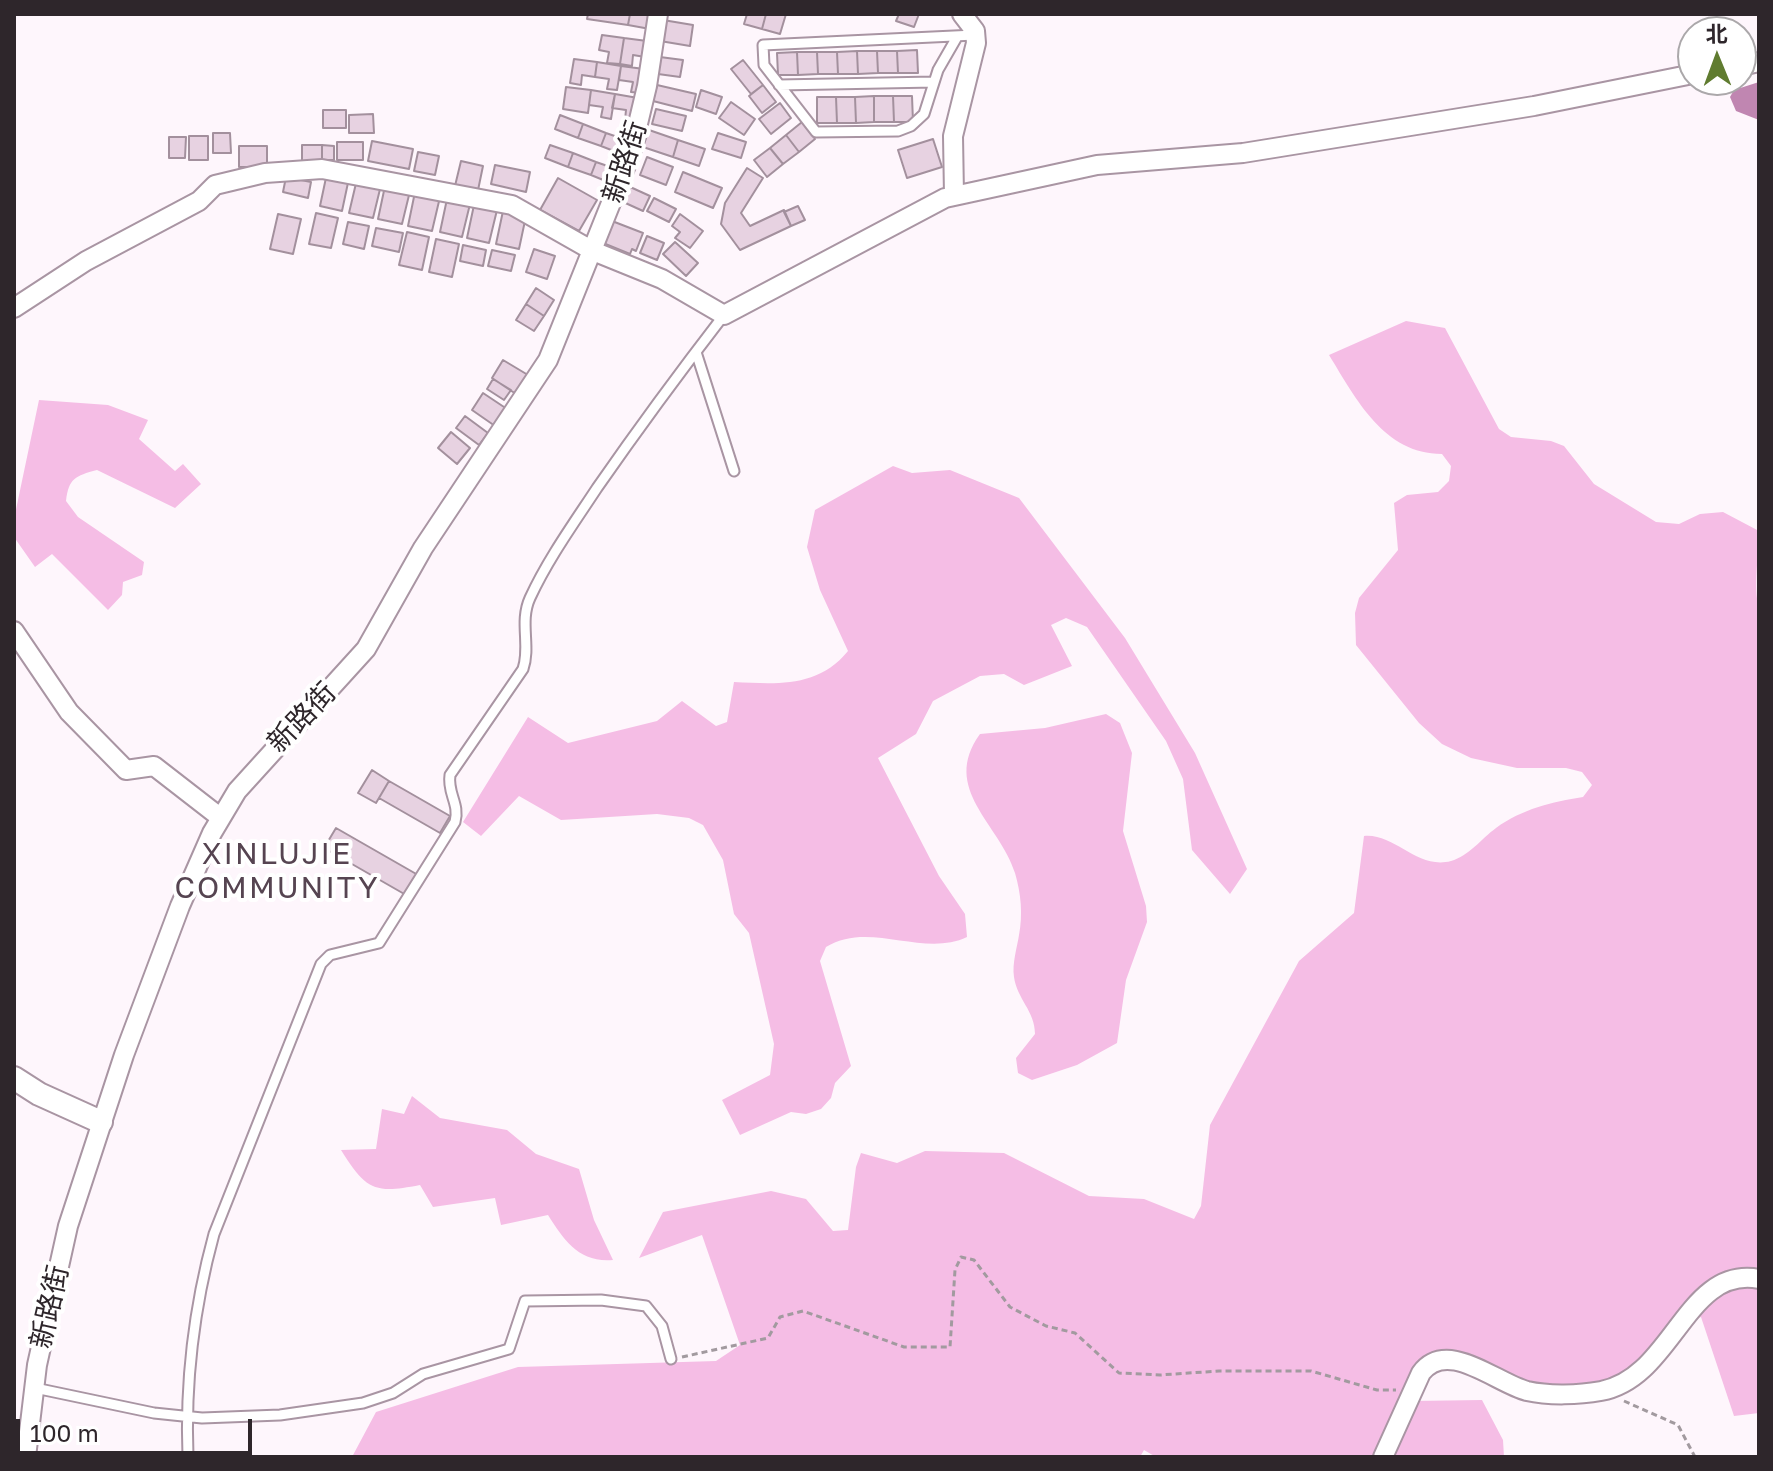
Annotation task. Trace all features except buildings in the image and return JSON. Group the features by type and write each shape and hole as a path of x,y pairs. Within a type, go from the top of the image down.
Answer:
{"street":[{"name":"新路街","path":"26,1457 35,1388 68,1226 163,947 221,818 265,757 366,649 423,548 548,360 635,141 658,14"},
{"path":"954,195 953,136 966,36 962,14"},
{"path":"14,308 86,261 199,201 215,185 287,171 322,169 512,205 593,251 662,279 724,315 954,195 1097,165 1258,151 1534,106 1677,77"},
{"path":"14,631 69,712 126,770 154,766 221,818"},
{"path":"14,1078 39,1094 101,1122"},
{"path":"1383,1457 1424,1368 1447,1359 1464,1362 1528,1391 1587,1393 1610,1389 1657,1358 1678,1324 1709,1292 1730,1281 1759,1279"}],"lane":[{"path":"966,36 934,82 924,114 905,129 816,132 764,65 763,45 966,36"},
{"path":"779,85 934,82"},
{"path":"188,1457 187,1384 203,1275 214,1234 321,964 330,955 379,943 455,822 459,811 449,788 450,775 523,669 527,658 524,620 530,597 574,522 658,399 724,315"},
{"path":"696,352 734,471"},
{"path":"35,1388 154,1413 187,1416 280,1415 373,1400 393,1393 423,1374 509,1349 525,1301 601,1300 646,1306 662,1326 671,1359"}],"path":[{"path":"671,1359 718,1352 768,1338 780,1317 803,1311 904,1347 950,1347 955,1270 961,1257 974,1260 1010,1307 1046,1326 1075,1333 1119,1373 1160,1375 1219,1371 1311,1371 1377,1390 1413,1390"},
{"path":"1610,1389 1624,1401 1678,1425 1695,1457"}],"shaded area":[{"path":"1757,83 1759,120 1736,111 1730,97 1757,96"},
{"path":"1406,321 1445,328 1499,429 1511,437 1551,441 1564,446 1594,484 1656,522 1679,524 1700,514 1723,512 1759,531 1756,581 1759,607 1759,1413 1734,1416 1701,1317 1675,1333 1639,1366 1616,1379 1591,1386 1540,1385 1439,1355 1376,1457 1156,1457 1144,1450 1140,1457 352,1457 376,1412 518,1367 716,1361 740,1345 702,1235 639,1258 663,1212 771,1191 806,1199 833,1231 848,1230 856,1167 861,1153 897,1163 925,1151 1004,1153 1089,1196 1144,1199 1194,1219 1201,1206 1210,1125 1299,961 1354,913 1364,836 1386,840 1427,860 1451,861 1464,855 1496,828 1516,816 1549,804 1583,797 1592,785 1582,772 1566,768 1517,768 1471,758 1442,744 1419,723 1356,645 1355,613 1359,598 1398,550 1394,503 1407,495 1438,492 1449,481 1451,466 1442,454 1422,452 1388,434 1361,406 1329,355"},
{"path":"39,400 108,405 148,420 139,439 175,471 183,464 201,484 175,508 97,470 78,476 71,483 66,501 78,517 144,562 142,575 123,582 122,595 108,610 52,554 35,567 14,537 14,519"},
{"path":"893,466 912,473 950,470 1019,498 1125,638 1195,753 1247,869 1230,894 1192,850 1183,779 1166,741 1087,627 1066,618 1051,625 1072,666 1024,685 1004,674 980,676 933,701 916,734 878,758 939,876 965,914 967,937 932,944 860,937 826,947 820,961 851,1066 835,1083 831,1098 821,1109 806,1114 791,1112 740,1135 722,1100 770,1075 774,1044 749,933 734,914 723,860 703,825 689,818 657,814 561,820 519,796 481,836 463,822 528,717 568,743 657,721 682,701 716,726 727,722 734,682 796,681 824,672 836,663 848,651 820,590 807,547 815,510"},
{"path":"1106,714 1120,723 1132,753 1123,831 1146,906 1147,922 1126,980 1117,1043 1077,1065 1032,1080 1018,1073 1016,1058 1035,1034 1032,1018 1014,977 1021,919 1019,889 1008,855 977,806 970,789 966,772 969,754 980,734 1045,728"},
{"path":"412,1096 440,1118 507,1130 536,1154 579,1169 594,1220 613,1260 582,1254 560,1233 548,1215 501,1225 495,1198 433,1207 420,1185 392,1189 373,1186 365,1181 341,1150 376,1149 382,1109 404,1114"},
{"path":"1482,1400 1503,1440 1504,1457 1388,1457 1412,1401"}],"district":[{"name":"XINLUJIE COMMUNITY","path":"277,871"}]}
